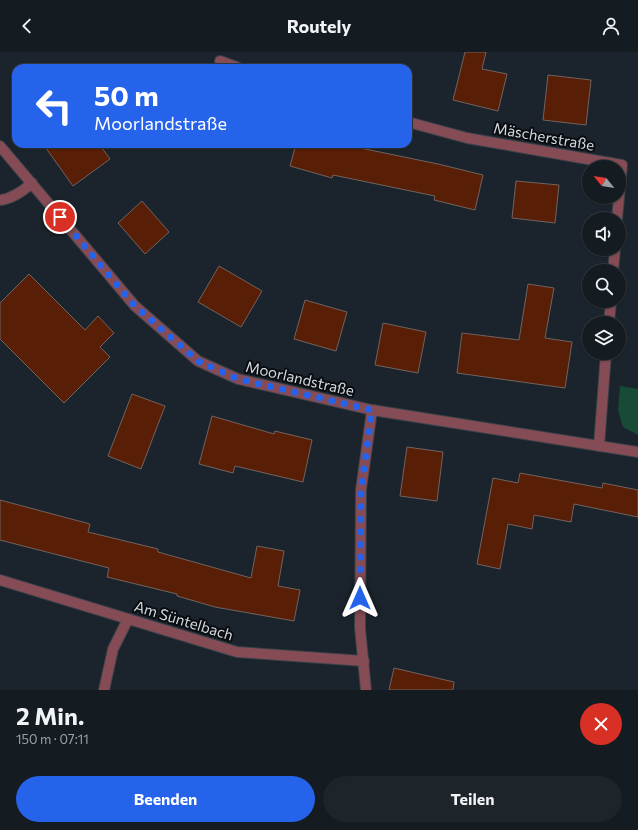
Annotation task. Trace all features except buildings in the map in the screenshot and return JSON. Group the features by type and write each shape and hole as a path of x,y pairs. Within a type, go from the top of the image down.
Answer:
{"street":[{"path":"220,61 228,64"},
{"name":"Mäscherstraße","path":"412,123 468,138 622,165 619,212"},
{"name":"Moorlandstraße","path":"0,146 135,306 198,361 238,379 372,410 638,452"},
{"path":"0,200 5,200 21,192 32,183"},
{"path":"599,446 605,360"},
{"path":"366,690 360,628 361,490 372,410"},
{"name":"Am Süntelbach","path":"0,580 237,652 364,661"},
{"path":"104,690 113,649 128,619"}],"green space":[{"path":"620,386 638,389 638,435 623,427 618,410"}],"route":[{"path":"60,217 135,306 198,361 238,379 372,410 361,490 360,598"}]}
